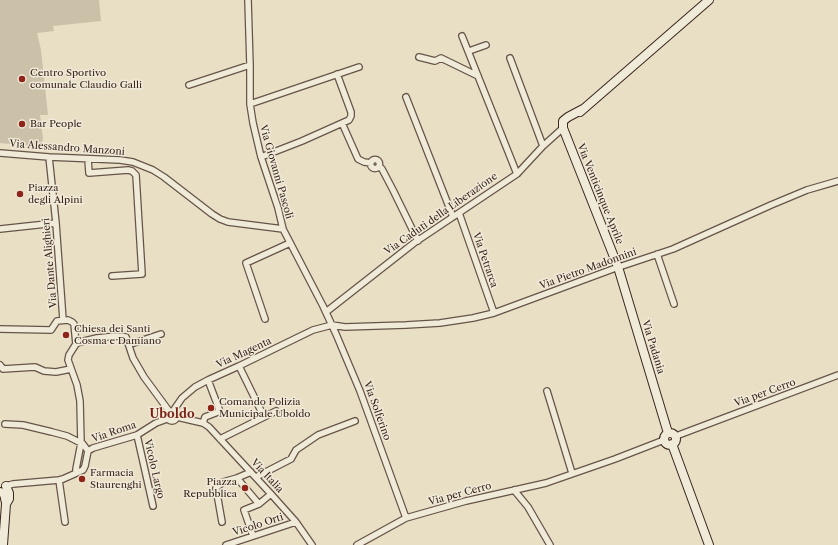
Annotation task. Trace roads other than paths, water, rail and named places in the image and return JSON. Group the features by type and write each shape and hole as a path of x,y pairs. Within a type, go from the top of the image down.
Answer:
{"street":[{"name":"Via Giovanni Pascoli","path":"248,0 250,104 261,157 278,208 282,229 326,312"},
{"name":"Via Caduti della Liberazione","path":"326,312 418,240 517,174 563,128 564,121 568,117 582,110 709,0"},
{"path":"462,36 517,174"},
{"path":"469,51 486,45"},
{"path":"419,57 435,61 441,58 478,76"},
{"path":"510,58 544,146"},
{"path":"188,85 250,65"},
{"path":"250,104 359,67"},
{"path":"261,157 349,120 351,114 337,74"},
{"path":"406,97 453,217"},
{"path":"342,123 358,159 371,163 371,166 374,168 379,166 382,168 418,240"},
{"name":"Via Venticinque Aprile","path":"563,128 618,267"},
{"name":"Via Alessandro Manzoni","path":"0,152 49,157 120,160 133,162 153,170 212,214 228,222 282,229"},
{"name":"Via Dante Alighieri","path":"49,157 56,223 63,320"},
{"path":"88,159 89,173 128,170 132,171 136,175 142,274 112,276"},
{"name":"Via Pietro Madonnini","path":"332,325 345,327 420,324 467,319 494,313 618,267 673,249 807,190 838,181"},
{"name":"Via Petrarca","path":"459,213 494,313"},
{"path":"0,229 56,223"},
{"path":"265,319 246,263 290,243"},
{"path":"657,254 674,304"},
{"name":"Via Padania","path":"618,267 672,438 709,545"},
{"name":"Via Solferino","path":"326,312 360,391 406,518"},
{"path":"0,330 51,330 56,322 63,320 74,324 76,344"},
{"name":"Via Magenta","path":"171,411 182,398 208,380 313,330 332,325"},
{"path":"128,343 134,343 161,334"},
{"path":"76,473 81,443 80,401 77,385 68,357 76,344 116,336 126,337 133,358 144,377 171,411 176,413 177,417 184,420 203,423 205,417 218,412 219,409 208,380"},
{"path":"0,365 3,369 35,367 44,371 56,372 71,369"},
{"path":"239,366 264,417"},
{"name":"Via per Cerro","path":"672,438 838,375"},
{"path":"547,391 572,473"},
{"path":"171,411 166,415 167,419 173,421 177,417"},
{"path":"220,438 276,412"},
{"name":"Via Roma","path":"88,451 93,448 137,435 156,423 167,419"},
{"path":"256,477 291,459 296,450 318,435 355,421"},
{"name":"Via Italia","path":"203,423 220,438 256,477 296,522 312,545"},
{"path":"3,545 6,504 2,488 13,484 58,480 83,470 85,468 88,451 84,445 67,436 23,425 5,424"},
{"name":"Vicolo Largo","path":"137,435 153,506"},
{"path":"664,440 667,444 672,438"},
{"name":"Via per Cerro","path":"358,545 406,518 466,501 546,483 664,440"},
{"path":"222,522 216,488 222,482 251,472"},
{"path":"237,478 259,504"},
{"path":"58,480 65,522"},
{"path":"514,490 528,507 550,545"},
{"path":"253,536 244,510 259,504 271,494"},
{"name":"Vicolo Orti","path":"226,545 296,522"}],"place":[{"name":"Centro Sportivo comunale Claudio Galli","path":"22,79"},
{"name":"Bar People","path":"22,124"},
{"name":"Piazza degli Alpini","path":"20,194"},
{"name":"Chiesa dei Santi Cosma e Damiano","path":"66,335"},
{"name":"Comando Polizia Municipale Uboldo","path":"211,408"},
{"name":"Farmacia Staurenghi","path":"82,479"},
{"name":"Piazza Repubblica","path":"245,488"}],"district":[{"name":"Uboldo","path":"172,415"}]}
